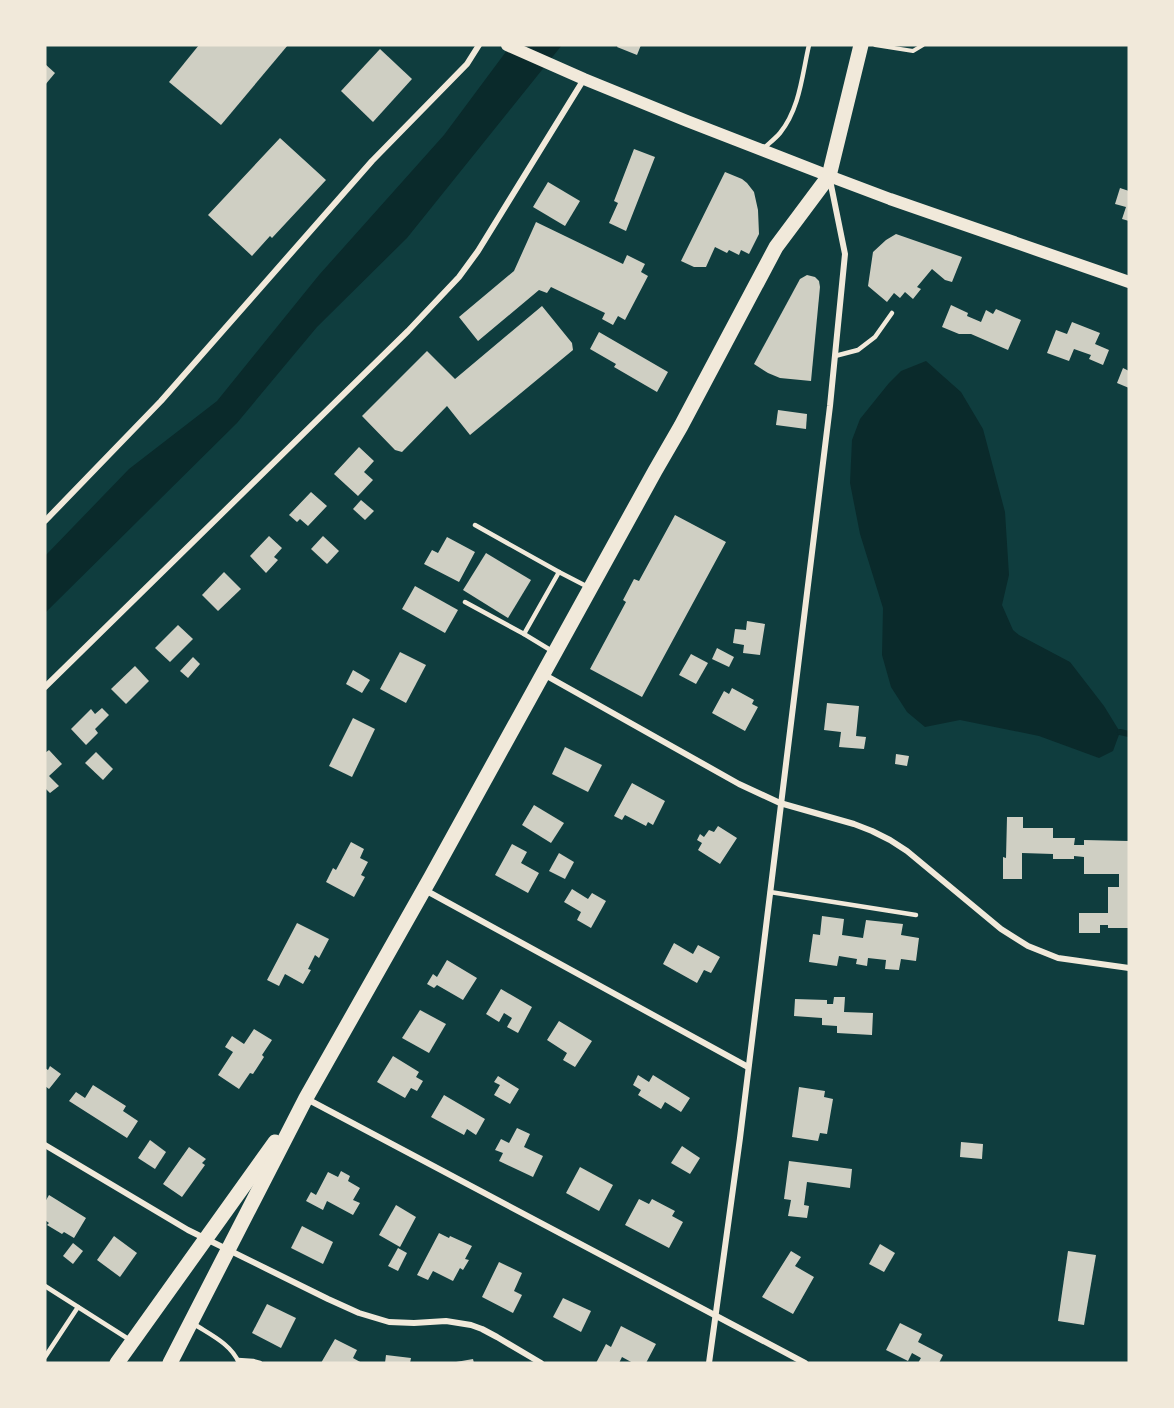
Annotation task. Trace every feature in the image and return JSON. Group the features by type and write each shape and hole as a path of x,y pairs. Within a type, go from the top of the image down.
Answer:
{"main road":[{"path":"507,45 584,79 890,200 1129,282"},
{"path":"170,1363 306,1098 681,426 776,247 829,176 861,45"},
{"path":"117,1363 306,1098"}],"street":[{"path":"45,521 160,401 372,161 467,64 479,45"},
{"path":"45,687 408,331 459,277 495,224 584,79"},
{"path":"709,1363 830,406 845,254 829,176"},
{"path":"543,674 739,784 780,803 854,824 890,840 907,851 1015,939 1058,958 1129,968"},
{"path":"424,890 748,1067"},
{"path":"306,1098 805,1363"},
{"path":"45,1145 206,1240 328,1299 374,1318 399,1324 446,1321 471,1325 541,1363"}],"lane":[{"path":"762,150 779,134 793,112 809,45"},
{"path":"835,356 858,350 866,344 875,337 892,313"},
{"path":"475,525 590,588"},
{"path":"524,634 559,572"},
{"path":"465,602 555,652"},
{"path":"770,892 916,915"},
{"path":"45,1286 132,1342"},
{"path":"45,1356 78,1307"},
{"path":"191,1322 228,1347 238,1362 260,1363"}],"path":[{"path":"875,45 913,51 923,45"}],"water":[{"path":"511,45 562,45 407,238 317,327 237,423 45,613 45,556 129,469 217,401 319,275 444,135"},
{"path":"926,361 961,392 983,429 1005,512 1009,575 1002,605 1013,630 1070,662 1104,706 1120,732 1113,751 1099,758 1039,736 960,720 925,727 907,712 891,687 882,655 883,608 860,534 850,483 852,440 860,419 889,383 901,371"}],"building":[{"path":"199,45 288,45 221,125 169,82"},
{"path":"618,45 641,45 637,55 617,47"},
{"path":"380,49 412,79 373,122 341,91"},
{"path":"45,64 55,73 45,85"},
{"path":"280,138 326,180 252,256 208,215"},
{"path":"634,149 655,157 626,231 609,223 618,203 614,201"},
{"path":"725,172 742,179 754,192 758,210 759,234 749,254 741,250 739,255 729,250 727,253 715,247 706,267 694,267 681,261"},
{"path":"548,182 580,201 565,226 533,207"},
{"path":"1120,188 1129,191 1129,221 1122,219 1126,207 1115,204"},
{"path":"536,222 623,264 627,255 645,264 641,272 648,276 625,320 618,316 613,325 602,319 605,313 551,287 547,293 539,290 478,341 459,317 514,271"},
{"path":"896,234 962,257 952,282 945,280 932,269 917,287 921,289 913,299 905,292 900,298 894,293 887,302 868,286 873,252"},
{"path":"807,275 815,277 820,287 811,381 780,378 754,364 800,279"},
{"path":"951,305 981,322 986,310 993,314 996,309 1021,320 1008,350 971,334 959,334 942,327"},
{"path":"542,306 572,343 573,350 470,435 447,406 402,452 395,450 362,416 427,351 455,379"},
{"path":"1072,322 1100,333 1095,344 1109,350 1103,365 1089,359 1091,355 1074,349 1069,361 1047,353 1056,330 1067,334"},
{"path":"599,332 668,372 657,392 614,367 616,364 590,349"},
{"path":"1123,368 1129,371 1129,388 1117,383"},
{"path":"778,410 807,414 806,429 776,425"},
{"path":"359,447 374,461 364,472 373,480 358,496 334,474"},
{"path":"311,492 327,506 308,526 300,519 297,522 289,515"},
{"path":"361,500 374,511 365,520 353,509"},
{"path":"675,515 726,542 642,697 590,669 626,602 623,600 634,579 639,581"},
{"path":"269,536 282,548 274,557 278,560 266,573 250,556"},
{"path":"323,536 339,551 327,564 311,549"},
{"path":"447,537 475,552 459,582 424,564 432,550 438,553"},
{"path":"486,553 531,580 508,618 463,590"},
{"path":"224,572 241,589 218,611 202,595"},
{"path":"415,586 458,610 445,633 402,609"},
{"path":"747,621 765,624 760,655 743,653 744,645 733,643 735,629 746,630"},
{"path":"178,625 193,639 170,662 155,648"},
{"path":"717,648 734,657 729,667 712,659"},
{"path":"400,652 426,665 406,703 380,689"},
{"path":"691,654 708,663 696,684 679,675"},
{"path":"193,657 200,664 188,678 180,671"},
{"path":"135,666 149,681 126,704 111,689"},
{"path":"353,670 370,680 362,693 346,684"},
{"path":"732,688 754,700 752,704 758,707 745,731 712,713 724,691 729,694"},
{"path":"827,703 859,706 856,736 866,737 864,749 839,747 841,732 824,730"},
{"path":"102,708 109,715 95,729 98,733 86,745 71,729 91,709 95,714"},
{"path":"353,718 375,729 352,777 329,766"},
{"path":"565,747 602,765 588,792 552,774"},
{"path":"49,750 62,764 49,776 59,786 50,793 45,788 45,753"},
{"path":"96,752 113,769 103,780 85,763"},
{"path":"896,754 909,756 907,766 895,764"},
{"path":"632,783 665,801 653,825 648,822 646,826 625,815 622,820 614,816"},
{"path":"534,805 564,823 551,843 522,825"},
{"path":"1007,817 1023,817 1023,828 1053,828 1053,838 1075,838 1074,845 1084,845 1084,840 1129,841 1129,928 1108,928 1108,925 1100,925 1100,933 1079,933 1079,913 1108,913 1108,887 1119,887 1119,874 1084,874 1084,857 1053,859 1053,854 1022,853 1022,879 1003,879"},
{"path":"718,826 737,838 720,864 698,850 702,843 697,840 700,834 704,837 709,830 714,832"},
{"path":"351,842 364,849 360,858 368,862 361,875 365,877 354,897 326,882 333,868 336,870"},
{"path":"512,844 527,852 521,863 539,873 528,893 495,875"},
{"path":"559,853 574,862 565,879 549,871"},
{"path":"572,889 588,899 592,893 606,901 591,928 577,920 581,912 564,902"},
{"path":"822,916 844,919 842,935 863,938 866,920 903,924 901,935 919,938 916,961 901,959 899,970 885,969 886,960 868,958 867,966 856,964 857,959 839,956 837,966 809,962 813,934 820,935"},
{"path":"297,923 329,939 319,958 315,955 308,969 311,970 303,984 285,974 279,986 267,980"},
{"path":"674,943 693,954 698,945 720,957 711,973 704,970 697,983 663,964"},
{"path":"447,960 477,978 463,1000 437,985 434,988 427,984 433,974 437,977"},
{"path":"501,989 532,1007 518,1033 507,1027 512,1018 504,1013 499,1022 486,1014"},
{"path":"834,997 845,997 844,1012 873,1013 872,1035 837,1033 837,1026 822,1025 822,1018 794,1016 795,999 827,1000 827,1004 833,1004"},
{"path":"420,1010 446,1024 429,1053 402,1038"},
{"path":"559,1021 592,1041 575,1067 563,1060 567,1053 547,1040"},
{"path":"254,1029 272,1040 253,1074 250,1073 239,1089 218,1075 233,1052 225,1047 232,1036 244,1044"},
{"path":"393,1056 419,1072 416,1077 423,1081 417,1091 411,1088 405,1098 377,1082"},
{"path":"50,1066 61,1074 49,1089 45,1086 45,1068 48,1070"},
{"path":"638,1075 649,1082 653,1075 690,1098 681,1112 665,1102 661,1109 638,1095 641,1090 633,1085"},
{"path":"498,1076 519,1089 510,1104 494,1095 500,1085 494,1082"},
{"path":"93,1085 126,1106 123,1111 138,1121 127,1138 69,1101 76,1092 85,1098"},
{"path":"799,1087 825,1091 824,1097 833,1099 827,1134 820,1133 818,1141 792,1137"},
{"path":"444,1095 485,1119 476,1135 467,1129 464,1135 431,1117"},
{"path":"517,1128 530,1134 524,1147 543,1156 533,1177 499,1161 503,1153 495,1150 501,1139 509,1143"},
{"path":"150,1140 166,1152 155,1169 138,1158"},
{"path":"961,1142 983,1144 982,1159 960,1157"},
{"path":"682,1146 700,1158 690,1174 671,1163"},
{"path":"189,1147 206,1159 202,1163 205,1165 182,1197 163,1184"},
{"path":"789,1161 852,1169 850,1188 807,1182 804,1205 809,1206 807,1218 788,1216 791,1200 784,1199"},
{"path":"580,1167 613,1185 599,1211 566,1193"},
{"path":"341,1171 350,1176 348,1181 360,1188 353,1200 360,1203 353,1215 327,1201 323,1210 306,1201 311,1192 316,1195 328,1172 338,1177"},
{"path":"49,1195 86,1218 74,1238 47,1225 49,1223 45,1220 45,1202"},
{"path":"639,1199 649,1204 652,1199 675,1211 672,1216 683,1222 669,1248 625,1225"},
{"path":"396,1205 416,1217 400,1247 379,1235"},
{"path":"302,1226 333,1242 323,1264 291,1248"},
{"path":"439,1233 472,1246 465,1259 469,1260 463,1270 460,1268 453,1281 433,1271 428,1280 417,1275"},
{"path":"114,1236 137,1253 120,1277 97,1260"},
{"path":"73,1243 83,1251 73,1264 63,1256"},
{"path":"880,1244 895,1253 884,1272 869,1264"},
{"path":"398,1248 407,1253 398,1271 388,1266"},
{"path":"791,1251 801,1257 795,1266 814,1277 793,1314 762,1297"},
{"path":"1068,1251 1096,1255 1084,1325 1058,1321"},
{"path":"499,1262 522,1273 514,1291 522,1295 513,1313 482,1297"},
{"path":"563,1298 591,1311 581,1332 553,1317"},
{"path":"267,1304 296,1318 281,1348 252,1333"},
{"path":"900,1323 922,1334 918,1342 943,1355 939,1363 918,1363 921,1358 912,1353 908,1361 886,1350"},
{"path":"621,1326 656,1344 646,1363 633,1363 622,1357 619,1363 596,1363 606,1344 611,1347"},
{"path":"335,1339 357,1350 353,1358 362,1363 321,1363"},
{"path":"386,1355 411,1358 410,1363 385,1363"},
{"path":"473,1359 474,1363 456,1363 456,1362"}],"waterway":[{"path":"1120,732 1129,734"}]}
